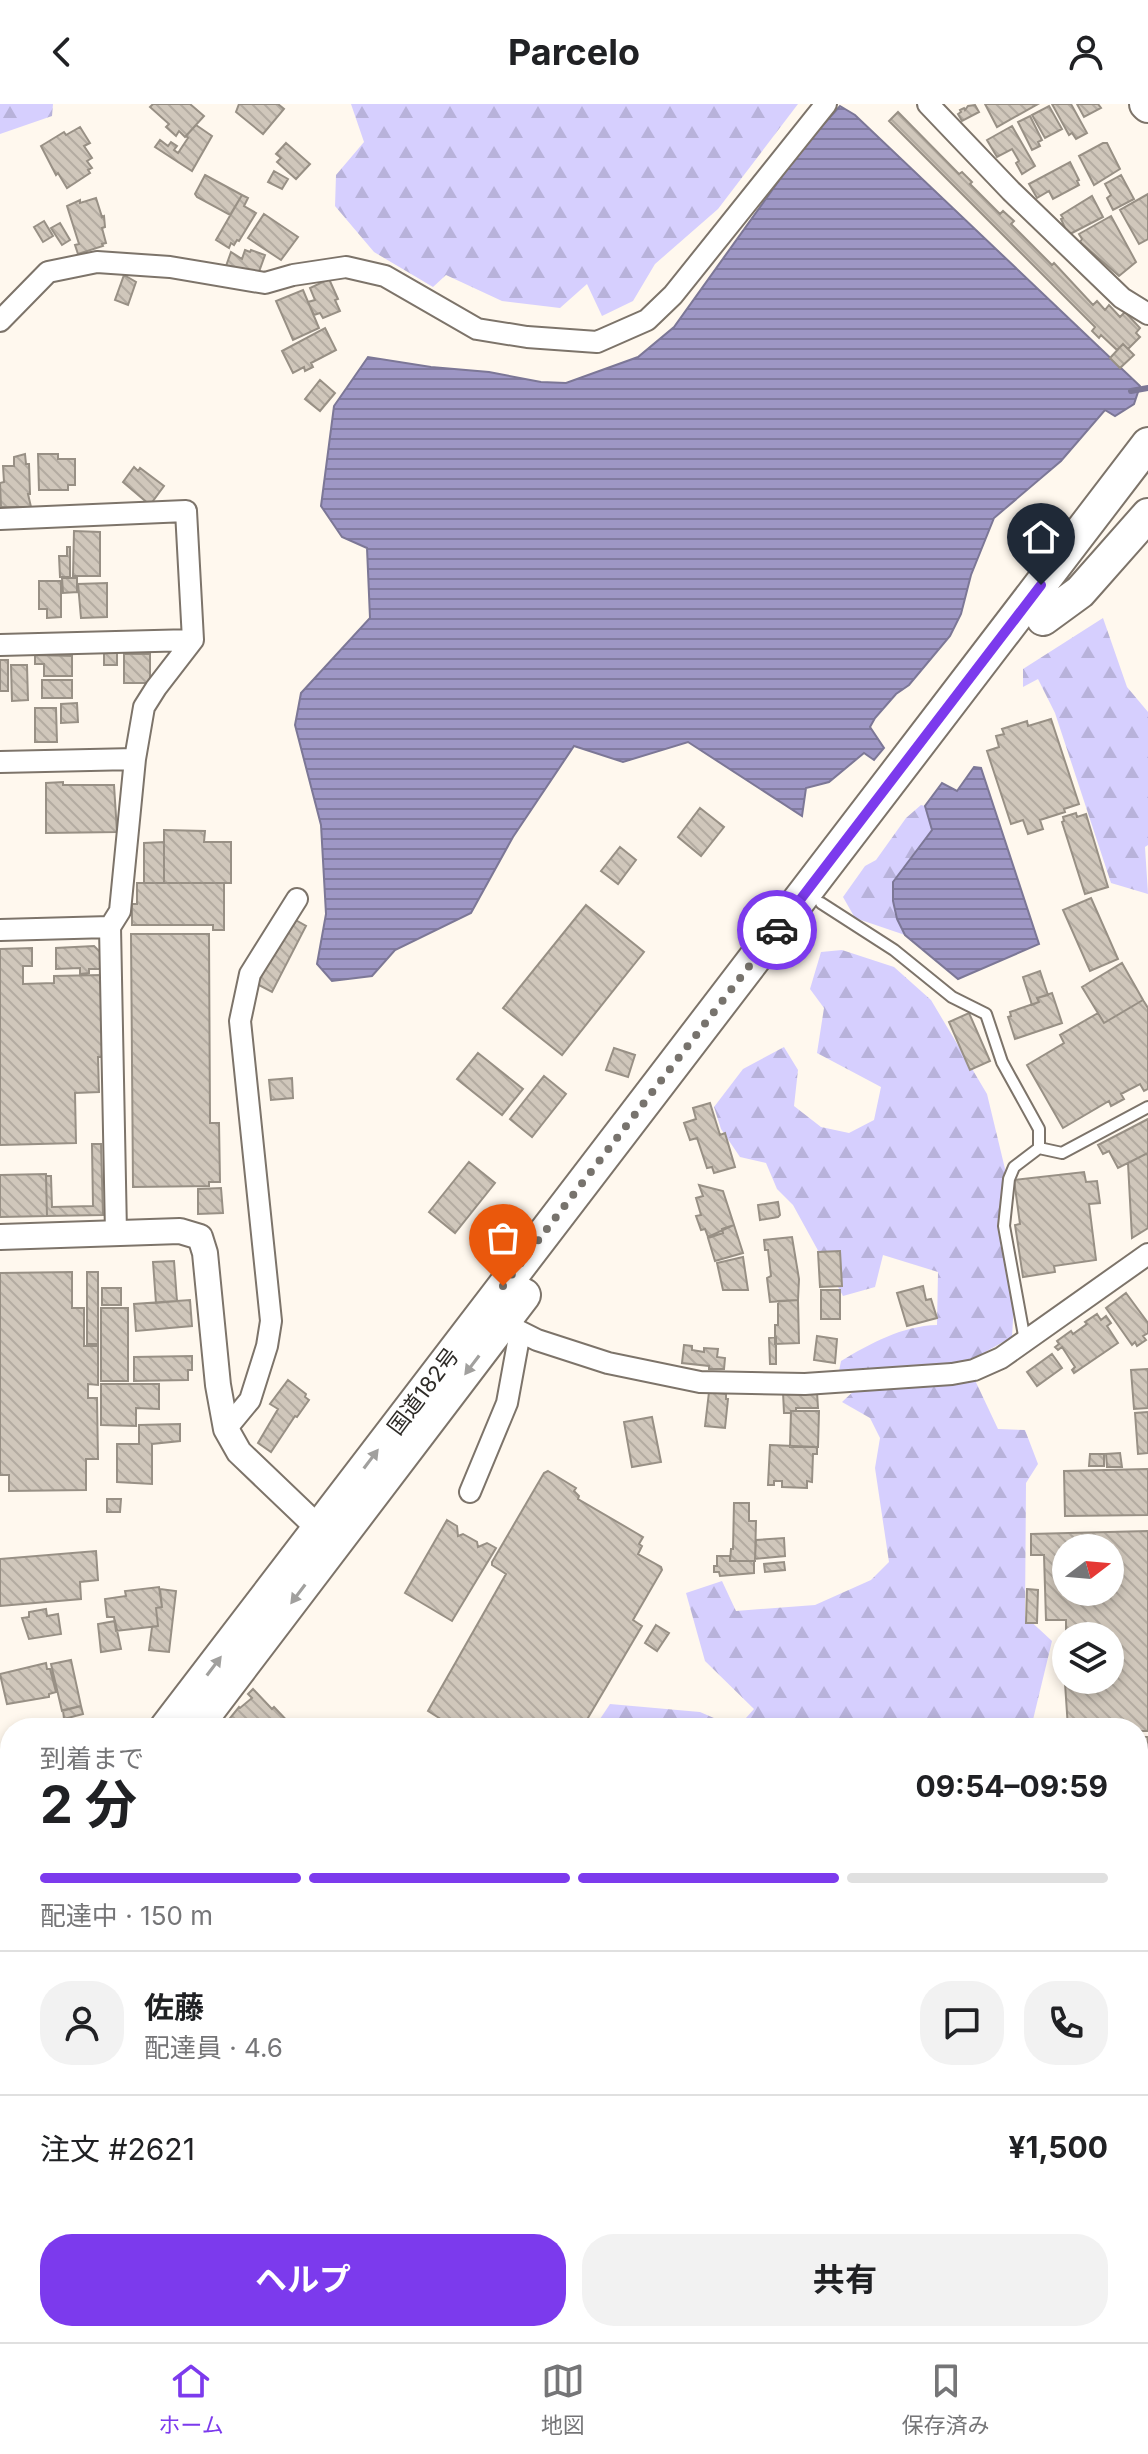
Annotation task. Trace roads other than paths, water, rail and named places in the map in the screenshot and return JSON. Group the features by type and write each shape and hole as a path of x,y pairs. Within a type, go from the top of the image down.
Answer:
{"highway":[{"name":"国道182号","path":"502,1323 1148,444"},
{"name":"国道182号","path":"174,1718 502,1323 1148,479"},
{"path":"1043,619 1080,592 1148,515"},
{"name":"国道182号","path":"202,1718 327,1537"}],"street":[{"path":"0,321 48,272 97,262 170,267 265,283 293,275 346,267 385,276 477,329 527,337 597,342 647,320 673,295 826,104"},
{"path":"928,104 1122,298 1148,314"},
{"path":"0,519 186,511 193,640 144,707 135,759 120,911 110,927 116,1233"},
{"path":"0,645 193,640"},
{"path":"0,762 135,759"},
{"path":"226,1429 250,1400 267,1346 271,1321 240,1021 250,974 297,899"},
{"path":"0,930 110,927"},
{"path":"0,1237 180,1231 200,1237 205,1253 218,1385 226,1429 239,1452 327,1537"},
{"path":"470,1492 507,1403 502,1323 608,1363 700,1382 805,1384 974,1370 1001,1358 1148,1254"}],"lane":[{"path":"821,903 894,950 952,997 986,1014 1002,1062 1039,1129 1039,1148"},
{"path":"1025,1341 1004,1226 1009,1179 1014,1167 1039,1148 1062,1153 1148,1107"}],"waterway":[{"path":"1131,391 1148,388"}]}
